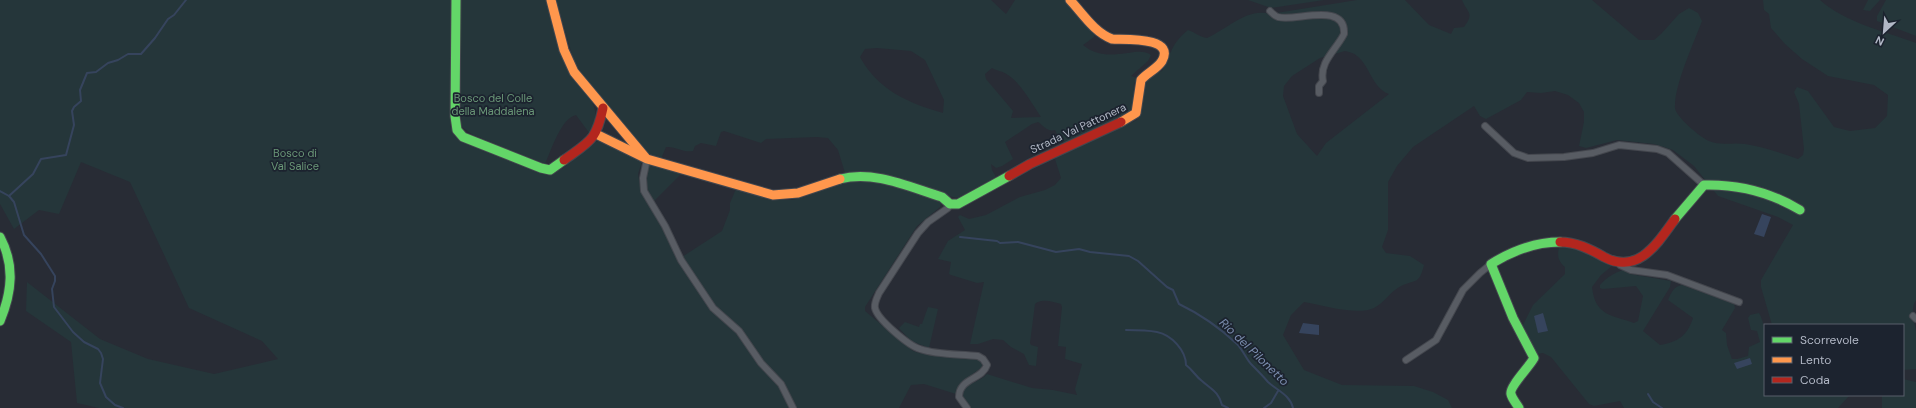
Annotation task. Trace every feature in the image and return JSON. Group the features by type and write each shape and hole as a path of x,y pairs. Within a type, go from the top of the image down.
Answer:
{"street":[{"path":"456,0 455,125 460,134 476,143 541,168 550,170 564,162 589,143 596,134 603,108"},
{"path":"551,0 556,24 570,64 578,78 648,160"},
{"name":"Strada Val Pattonera","path":"950,204 958,204 1030,164 1125,120 1136,113 1139,84 1145,76 1161,63 1163,58 1163,49 1160,45 1150,41 1113,39 1103,35 1070,0"},
{"path":"1270,11 1278,17 1330,16 1342,23 1344,34 1324,64 1322,73 1323,81 1318,86 1319,93"},
{"path":"1485,126 1514,153 1528,158 1571,156 1593,153 1619,145 1661,150 1668,153 1704,185 1738,186 1765,192 1800,210"},
{"path":"596,134 648,160 773,195 783,196 800,194 842,178 862,175 871,176 942,197 950,204 948,208 928,222 918,233 879,293 875,303 875,308 883,320 915,347 941,352 978,356 983,359 987,365 984,371 965,383 961,388 959,397 967,408"},
{"path":"648,160 642,178 644,190 665,226 681,260 713,308 739,331 761,363 781,384 792,408"},
{"path":"1616,262 1629,263 1646,252 1671,225 1688,200 1704,185"},
{"path":"0,237 9,259 11,275 7,302 0,321"},
{"path":"1406,360 1436,340 1463,290 1491,264 1512,253 1554,241 1578,244 1631,270 1667,275 1739,302"},
{"path":"1491,264 1513,318 1534,358 1530,366 1511,389 1511,395 1519,408"}],"green space":[{"name":"Bosco di Val Salice","path":"0,0 451,0 450,125 455,137 463,142 540,173 558,171 572,161 584,149 598,141 642,161 638,174 641,191 691,279 781,387 791,408 99,408 77,403 71,342 26,311 27,282 100,339 148,359 214,374 278,359 262,341 189,308 130,182 81,162 59,214 39,210 14,229 0,204"},
{"name":"Bosco del Colle della Maddalena","path":"460,0 548,0 555,34 563,58 570,71 589,96 594,107 595,121 590,134 576,115 571,117 561,128 545,164 473,135 462,127 460,104"},
{"path":"556,0 991,0 1006,14 1015,0 1067,0 1096,32 1094,37 1083,45 1102,54 1145,52 1151,55 1148,61 1131,76 1137,78 1134,84 1133,112 1066,143 1060,140 1055,130 1048,129 1038,122 1032,124 1005,142 1013,159 996,168 991,164 992,170 996,177 958,198 944,195 889,176 860,172 845,173 838,150 828,138 766,139 761,143 724,131 721,132 716,146 701,143 695,146 693,151 666,147 661,159 648,154 581,73 573,58","holes":["877,48 911,51 925,60 944,100 943,113 906,100 885,87 867,68 860,57 865,49","992,68 1013,78 1026,94 1041,117 1011,118 1013,111 986,79 985,74"]},
{"path":"1248,0 1324,0 1271,8"},
{"path":"1357,0 1405,0 1429,25 1451,34 1454,28 1464,27 1470,15 1462,0 1592,0 1639,40 1654,40 1679,14 1689,8 1698,13 1702,21 1681,76 1676,99 1676,112 1695,131 1709,141 1752,145 1798,159 1803,155 1804,149 1799,104 1794,92 1797,87 1808,91 1834,127 1850,131 1875,128 1887,116 1888,95 1874,85 1828,76 1802,59 1785,44 1771,28 1769,14 1764,10 1763,0 1820,0 1841,15 1853,21 1916,43 1916,300 1913,311 1916,331 1916,369 1904,370 1904,324 1772,324 1761,287 1761,280 1793,225 1778,217 1718,196 1694,166 1673,150 1654,144 1617,140 1586,148 1579,146 1584,122 1584,112 1579,103 1568,95 1555,91 1541,93 1527,92 1521,100 1486,119 1480,116 1474,106 1413,147 1397,166 1388,182 1388,230 1382,247 1386,253 1410,256 1424,265 1418,279 1397,288 1378,306 1367,310 1349,310 1304,302 1291,315 1283,335 1304,370 1342,385 1414,386 1433,392 1448,400 1452,408 971,408 964,401 962,392 967,386 981,379 987,374 1032,388 1053,390 1077,395 1075,389 1082,364 1065,359 1066,347 1058,346 1062,307 1061,304 1051,302 1041,301 1035,304 1030,343 1031,345 1038,347 1036,366 1029,365 1024,354 1011,347 1003,340 993,339 978,344 970,344 984,282 977,283 949,274 951,262 938,259 948,241 965,230 958,217 960,215 969,219 986,215 1020,197 1045,190 1055,185 1061,178 1055,159 1058,156 1137,120 1141,112 1143,82 1155,73 1162,71 1174,45 1188,30 1207,38 1246,16 1262,13 1270,14","holes":["1345,51 1354,54 1365,65 1379,87 1389,94 1326,143 1317,156 1297,134 1283,96 1284,86 1292,76 1320,58"]},
{"path":"1868,0 1880,0 1870,11 1863,10"},
{"path":"1886,0 1916,0 1916,36 1877,21 1877,16"},
{"path":"649,163 682,173 654,201 648,191 646,183 646,174"},
{"path":"869,178 934,198 941,203 940,207 917,226 865,307 865,311 913,351 919,353 977,359 983,362 982,367 961,383 956,394 924,384 911,385 899,408 794,408 780,378 763,361 751,343 738,328 715,307 682,257 722,231 730,210 730,203 736,189 779,200 792,200 807,196 834,184"},
{"path":"1565,245 1581,249 1611,264 1612,266 1601,275 1592,287 1594,297 1597,304 1606,313 1634,323 1638,321 1643,296 1636,286 1603,289 1600,288 1600,285 1614,274 1623,270 1630,274 1671,281 1670,287 1643,331 1660,345 1677,340 1685,334 1691,324 1693,318 1668,300 1675,288 1682,285 1734,304 1735,308 1722,330 1726,333 1727,345 1732,359 1748,356 1749,347 1760,342 1757,331 1751,330 1748,318 1750,315 1759,313 1764,329 1764,396 1849,396 1838,408 1624,408 1620,401 1594,406 1589,404 1551,357 1543,353 1536,354 1522,327 1533,305 1565,274 1565,267 1559,260 1559,247"},
{"path":"928,307 938,309 929,348 911,341 899,328 905,322 919,327 920,324 922,324"},
{"path":"1904,379 1916,382 1916,408 1882,408 1882,396 1904,396"}],"water":[{"path":"1762,214 1771,217 1764,237 1754,234"},
{"path":"1543,313 1548,331 1538,333 1534,316"},
{"path":"1303,323 1319,325 1319,335 1299,333"},
{"path":"1750,358 1752,364 1737,369 1734,363"}],"waterway":[{"path":"9,196 33,174 41,159 66,155 74,125 72,111 81,101 80,90 87,73 96,72 108,63 118,60 128,54 141,54 155,38 168,19 174,15 186,0"},
{"path":"0,191 9,196 14,202 24,235 41,254 55,276 52,289 54,307 73,332 84,342 98,349 101,353 103,359 100,383 106,397 115,405 123,408"},
{"name":"Rio del Pilonetto","path":"960,237 997,241 1000,243 1018,242 1056,252 1079,249 1090,252 1129,256 1138,261 1167,287 1173,290 1179,304 1210,322 1237,344 1251,364 1268,382 1286,396 1293,408"},
{"path":"1126,330 1145,330 1168,336 1181,349 1184,354 1186,365 1217,394 1222,405 1228,408"},
{"path":"1264,408 1271,403 1278,391"},
{"path":"1648,394 1653,402 1662,408"}],"traffic: fast":[{"path":"456,0 455,116 457,130 463,137 541,168 550,170 564,160"},
{"path":"840,179 853,177 879,178 942,197 950,204 958,204 1009,176"},
{"path":"1675,219 1704,185 1730,186 1754,190 1777,198 1800,210"},
{"path":"0,237 5,247 10,268 7,300 0,321"},
{"path":"1519,408 1513,400 1511,391 1534,358 1513,318 1491,264 1524,248 1551,242 1560,242"}],"traffic: slow":[{"path":"551,0 564,50 574,72 645,157"},
{"path":"1070,0 1089,22 1106,36 1112,39 1146,41 1155,43 1162,47 1164,53 1162,61 1155,69 1141,80 1136,113 1121,122"},
{"path":"596,134 647,159 773,195 798,193 840,179"}],"traffic: jam":[{"path":"564,160 591,139 598,127 603,108"},
{"path":"1009,176 1030,164 1121,122"},
{"path":"1560,242 1583,246 1616,262 1627,262 1637,259 1654,247 1675,219"}]}
